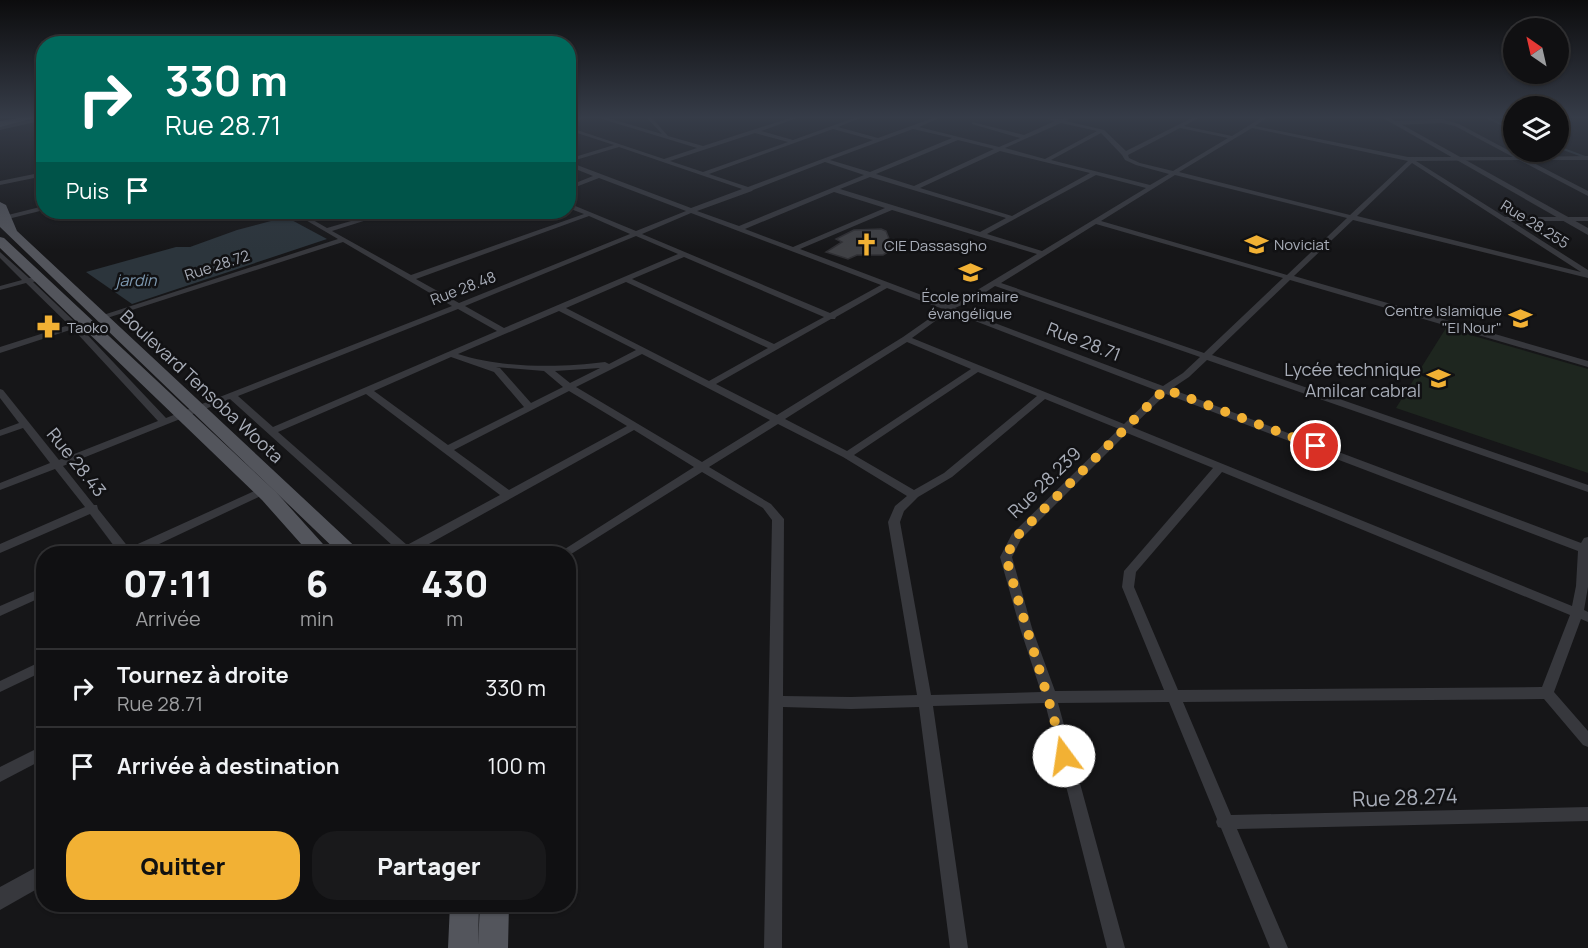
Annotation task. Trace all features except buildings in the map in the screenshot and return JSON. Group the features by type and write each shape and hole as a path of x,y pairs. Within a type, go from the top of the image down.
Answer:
{"main road":[{"path":"0,205 2,219"},
{"name":"Boulevard Tensoba Woota","path":"2,219 6,237 34,278 198,409 344,546"},
{"name":"Boulevard Tensoba Woota","path":"6,237 87,322 263,492 314,546"},
{"path":"463,948 465,912"},
{"path":"493,948 495,912"}],"street":[{"path":"667,162 750,190"},
{"path":"703,174 735,162"},
{"name":"Rue 28.48","path":"0,487 638,234 693,210 823,162"},
{"path":"830,162 1012,218"},
{"path":"741,228 899,162"},
{"path":"914,188 972,162"},
{"path":"1055,162 1151,187"},
{"path":"1132,162 1588,275"},
{"path":"576,546 906,339 950,307 994,283 1189,162"},
{"name":"Rue 28.239","path":"1116,948 1050,697 1026,628 1006,557 1008,548 1024,529 1165,389 1186,375 1408,162"},
{"name":"Rue 28.255","path":"1413,162 1588,275"},
{"path":"1468,162 1588,232"},
{"path":"1528,162 1588,194"},
{"path":"1131,169 1138,164"},
{"name":"Rue 28.71","path":"576,166 598,176 796,248 1586,546"},
{"path":"981,235 1095,173"},
{"path":"1115,178 1123,173"},
{"path":"0,183 36,176"},
{"path":"576,185 598,176"},
{"path":"835,190 1040,253"},
{"path":"796,248 892,207"},
{"path":"576,208 832,317"},
{"path":"2,219 36,209"},
{"path":"411,278 590,214"},
{"path":"307,219 502,331"},
{"path":"327,230 364,219"},
{"path":"1501,219 1588,219"},
{"path":"1094,221 1588,364"},
{"name":"Rue 28.72","path":"0,350 343,240"},
{"path":"0,254 34,278"},
{"path":"272,431 684,254"},
{"path":"0,288 34,278"},
{"path":"626,279 774,348"},
{"path":"994,283 1588,489"},
{"path":"708,385 888,284"},
{"path":"558,307 847,455 914,495"},
{"path":"87,322 164,422"},
{"path":"906,339 1582,615"},
{"path":"446,450 643,350"},
{"path":"449,354 497,369 530,408"},
{"path":"477,362 547,369 583,369 617,363"},
{"path":"847,455 978,368"},
{"path":"547,369 569,387 768,506 778,519 775,609 777,701 773,948"},
{"path":"367,390 508,495"},
{"name":"Rue 28.43","path":"0,392 122,546"},
{"path":"959,948 925,702 894,522 899,509 914,495 948,475 1044,395"},
{"path":"232,396 401,546"},
{"path":"0,433 24,424"},
{"path":"419,546 634,426"},
{"path":"1220,467 1130,571 1128,587 1133,604 1174,696 1224,822 1279,948"},
{"path":"143,546 263,492"},
{"path":"0,549 93,508"},
{"path":"1547,693 1582,615 1586,546"},
{"path":"0,611 36,595"},
{"path":"0,687 36,669"},
{"path":"777,701 925,702 1050,697 1547,693 1588,741"},
{"path":"0,775 36,755"},
{"name":"Rue 28.274","path":"1224,822 1588,814"},
{"path":"0,899 36,878"}],"shaded area":[{"path":"1446,328 1588,369 1588,473 1396,408"}],"water":[{"name":"jardin","path":"278,219 290,219 327,239 132,304 86,272 176,247 190,247 237,230"}],"place":[{"name":"Noviciat","path":"1256,244"},
{"name":"CIE Dassasgho","path":"866,245"},
{"name":"École primaire évangélique","path":"970,272"},
{"name":"Centre Islamique \"El Nour\"","path":"1520,319"},
{"name":"Taoko","path":"49,327"},
{"name":"Lycée technique Amilcar cabral","path":"1439,379"}],"route":[{"path":"1064,756 1050,697 1026,628 1006,557 1008,548 1016,537 1165,389 1316,446"}]}
